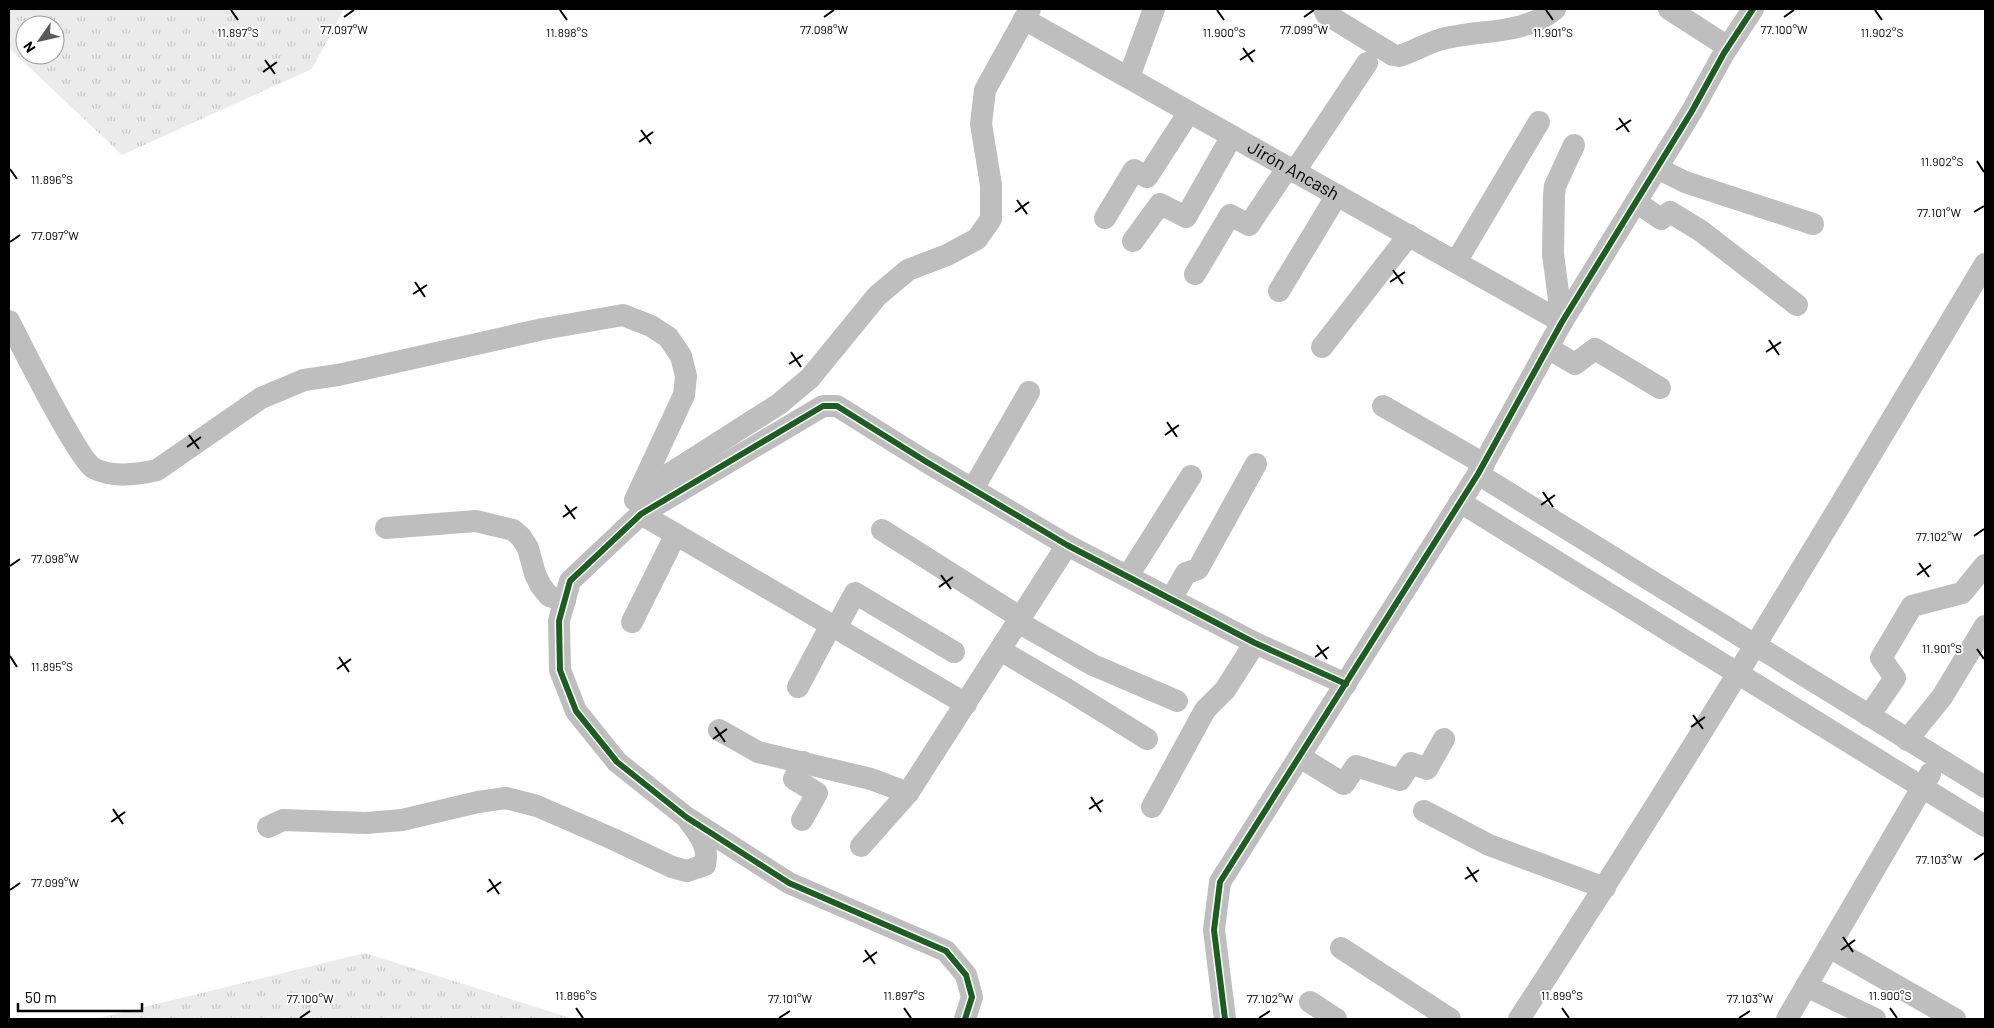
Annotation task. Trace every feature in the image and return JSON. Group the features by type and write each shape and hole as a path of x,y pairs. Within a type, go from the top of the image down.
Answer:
{"street":[{"path":"1129,77 1154,9"},
{"path":"1324,9 1326,14 1393,55 1399,56 1440,40 1524,25 1548,15 1555,9"},
{"path":"1669,9 1728,47"},
{"path":"1225,1019 1214,930 1220,882 1481,469 1562,322 1692,111 1728,47 1753,9"},
{"path":"965,1019 972,997 966,975 946,951 789,884 686,816 617,762 576,712 560,670 559,621 570,581 607,546 638,507 652,485 779,404 810,378 877,296 908,270 947,255 977,239 991,219 991,185 981,124 985,90 1027,14"},
{"name":"Jirón Ancash","path":"1027,14 1189,112 1562,322"},
{"path":"1195,274 1230,215 1249,225 1292,169 1367,64"},
{"path":"1105,218 1134,170 1147,177 1189,112"},
{"path":"1456,262 1539,122"},
{"path":"1133,241 1160,204 1186,217 1232,136"},
{"path":"1562,322 1553,254 1554,195 1555,186 1574,145"},
{"path":"1657,168 1685,182 1813,224"},
{"path":"1279,291 1338,195"},
{"path":"1636,202 1661,219 1670,212 1701,231 1797,305"},
{"path":"1322,348 1409,235"},
{"path":"1519,1019 1605,888 1738,674 1985,264"},
{"path":"9,321 71,438 91,467 116,475 142,474 157,470 261,398 304,380 338,375 543,329 623,315 651,326 668,337 681,356 686,376 684,395 638,507"},
{"path":"1548,348 1575,364 1595,349 1660,388"},
{"path":"973,489 1029,392"},
{"path":"638,507 823,406 837,406 1067,544 1255,643 1346,684"},
{"path":"1383,406 1755,646 1985,787"},
{"path":"1171,599 1186,573 1198,569 1256,464"},
{"path":"1128,576 1191,476"},
{"path":"1460,502 1985,826"},
{"path":"638,507 676,534 966,704"},
{"path":"386,528 476,521 513,530 521,537 528,548 535,574 541,586 549,596 565,601"},
{"path":"882,530 1019,620 1093,665 1178,701"},
{"path":"632,622 676,534"},
{"path":"861,846 908,793 1067,544"},
{"path":"1869,716 1895,678 1881,658 1912,606 1962,592 1985,565"},
{"path":"798,687 855,593 954,652"},
{"path":"1907,740 1942,697 1985,626"},
{"path":"1152,807 1205,710 1225,690 1255,643"},
{"path":"1000,650 1147,739"},
{"path":"719,730 758,752 871,779 908,793"},
{"path":"1300,757 1344,784 1356,766 1400,780 1411,764 1427,769 1444,739"},
{"path":"1787,1019 1939,760"},
{"path":"802,762 794,778 817,793 802,820"},
{"path":"268,827 283,820 366,823 402,820 478,802 506,798 538,806 672,867 687,872 705,864 707,854 704,842 686,816"},
{"path":"1424,811 1489,845 1605,888"},
{"path":"1829,947 1955,1019"},
{"path":"1341,948 1450,1019"},
{"path":"1806,986 1875,1019"},
{"path":"1310,1002 1336,1019"}],"green space":[{"path":"9,9 344,9 312,69 122,155 27,65 65,65 65,15 15,15 15,54 9,48"},
{"path":"365,953 574,1019 95,1019"}],"cycle path":[{"path":"1225,1019 1214,930 1220,882 1478,474 1562,322 1692,111 1724,53 1753,9"},
{"path":"965,1019 972,997 966,975 946,951 789,883 686,817 617,762 576,711 560,670 559,621 570,581 641,514 823,406 837,406 925,461 1067,545 1255,643 1346,684"}]}
